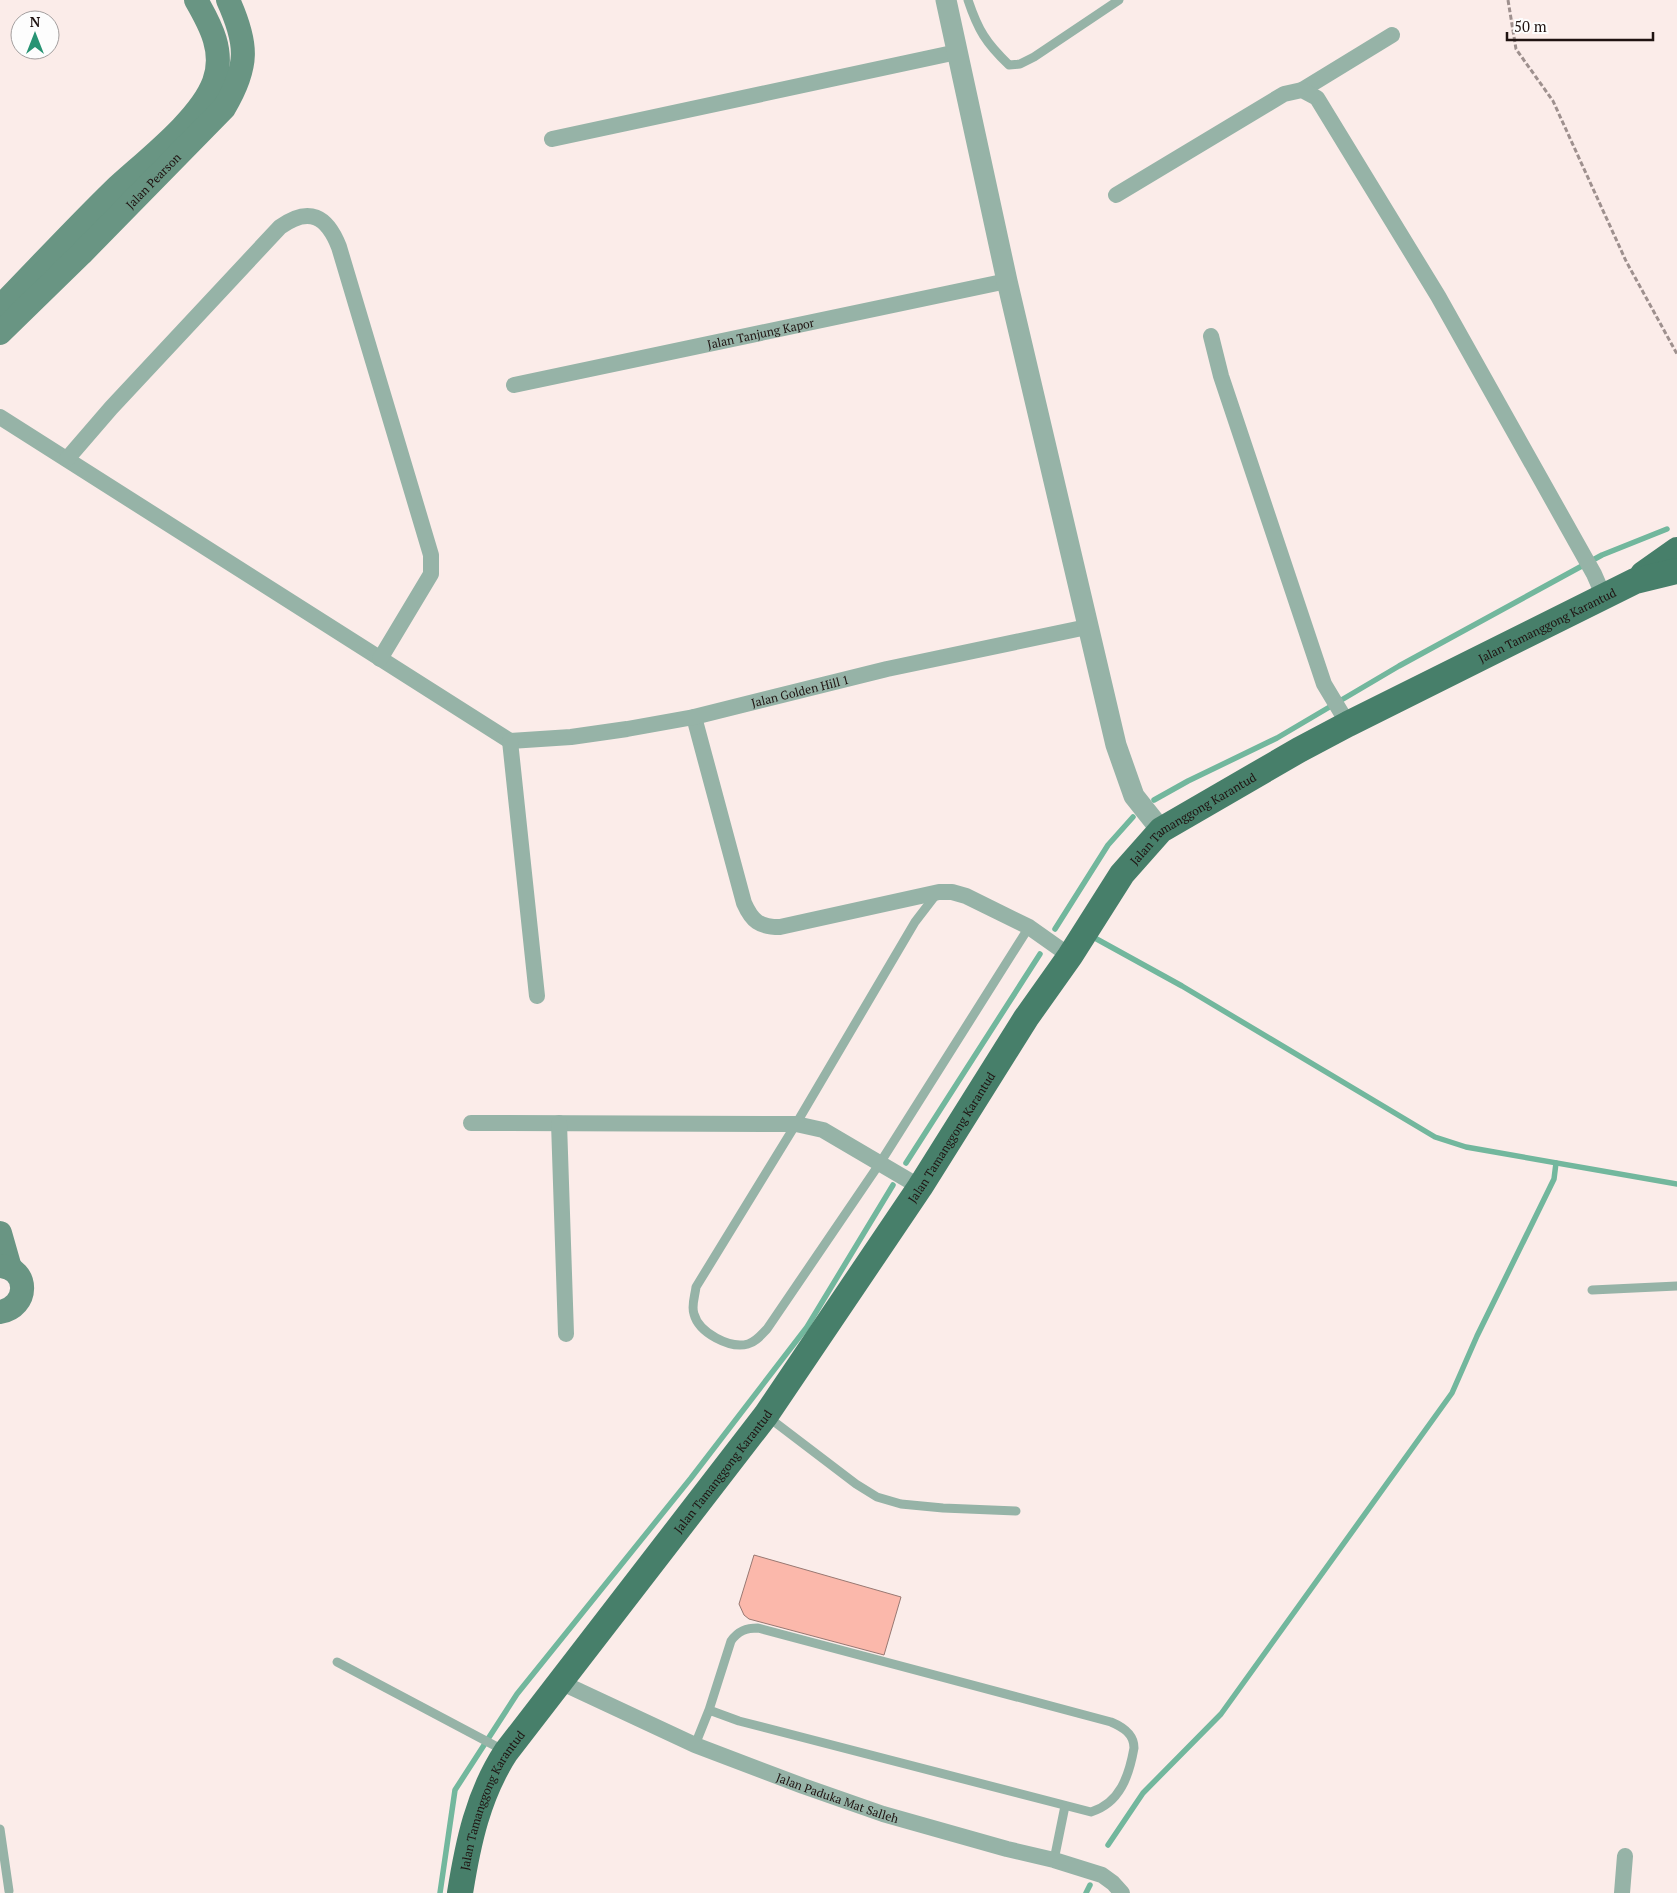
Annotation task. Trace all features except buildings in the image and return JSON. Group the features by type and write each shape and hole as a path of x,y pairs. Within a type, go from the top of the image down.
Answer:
{"main road":[{"name":"Jalan Pearson","path":"0,307 114,191 181,128 207,97 218,65 217,48 214,33 196,0"},
{"name":"Jalan Pearson","path":"0,333 81,254 224,108 236,87 242,66 243,47 240,28 228,0"},
{"name":"Jalan Tamanggong Karantud","path":"1635,581 1650,567 1677,550"},
{"name":"Jalan Tamanggong Karantud","path":"460,1893 468,1846 480,1801 496,1767 766,1415 920,1187 1026,1018 1070,956 1122,874 1161,830 1299,750 1344,717 1595,577 1635,581 1677,571"},
{"path":"0,1232 5,1267 20,1279 22,1293 15,1306 0,1313"}],"street":[{"path":"946,0 1008,281 1116,745 1134,796 1161,830"},
{"path":"1116,195 1284,94 1302,90 1392,35"},
{"path":"552,139 957,52"},
{"path":"1302,90 1317,98 1325,108 1438,296 1595,577"},
{"path":"67,459 111,408 280,227 292,219 303,215 314,216 326,222 333,232 339,247 431,556 431,574 380,659"},
{"name":"Jalan Tanjung Kapor","path":"514,385 1008,281"},
{"path":"1211,336 1221,376 1324,684 1344,717"},
{"path":"0,417 510,742 537,996"},
{"name":"Jalan Golden Hill 1","path":"510,742 571,737 694,717 887,669 1087,627"},
{"path":"694,717 744,903 757,923 769,927 780,927 938,892 952,892 966,896 1029,927 1070,956"},
{"path":"472,1123 796,1124 823,1130 920,1187"},
{"path":"559,1123 566,1334"},
{"name":"Jalan Paduka Mat Salleh","path":"560,1682 695,1744 803,1786 883,1814 1006,1849 1054,1860 1102,1875 1122,1893"},
{"path":"1622,1893 1625,1856"}],"lane":[{"path":"968,0 978,28 996,53 1009,65 1020,64 1034,57 1119,0"},
{"path":"938,892 915,922 796,1124 696,1287 693,1313 697,1324 718,1338 734,1344 748,1344 757,1340 762,1334 880,1163 1029,927"},
{"path":"1592,1290 1677,1286"},
{"path":"766,1415 856,1484 877,1497 901,1504 1016,1511"},
{"path":"695,1744 709,1710 731,1641 736,1634 745,1629 758,1628 1098,1717 1122,1727 1132,1737 1134,1748 1119,1792 1111,1803 1091,1812 739,1721 709,1710"},
{"path":"338,1662 470,1731 506,1752"},
{"path":"1054,1860 1066,1806"},
{"path":"0,1829 9,1892"}],"path":[{"path":"1508,0 1516,49 1554,101 1626,261 1677,354"}],"waterway":[{"path":"1154,800 1188,781 1277,738 1399,666 1602,555 1667,529"},
{"path":"1055,929 1108,845 1133,817"},
{"path":"1093,937 1182,986 1435,1137 1466,1147 1677,1184"},
{"path":"906,1163 1040,954"},
{"path":"1108,1845 1143,1793 1221,1714 1452,1393 1477,1336 1554,1179 1556,1163"},
{"path":"440,1893 455,1790 517,1694 691,1478 807,1327 893,1185"},
{"path":"1086,1893 1090,1885"}]}
